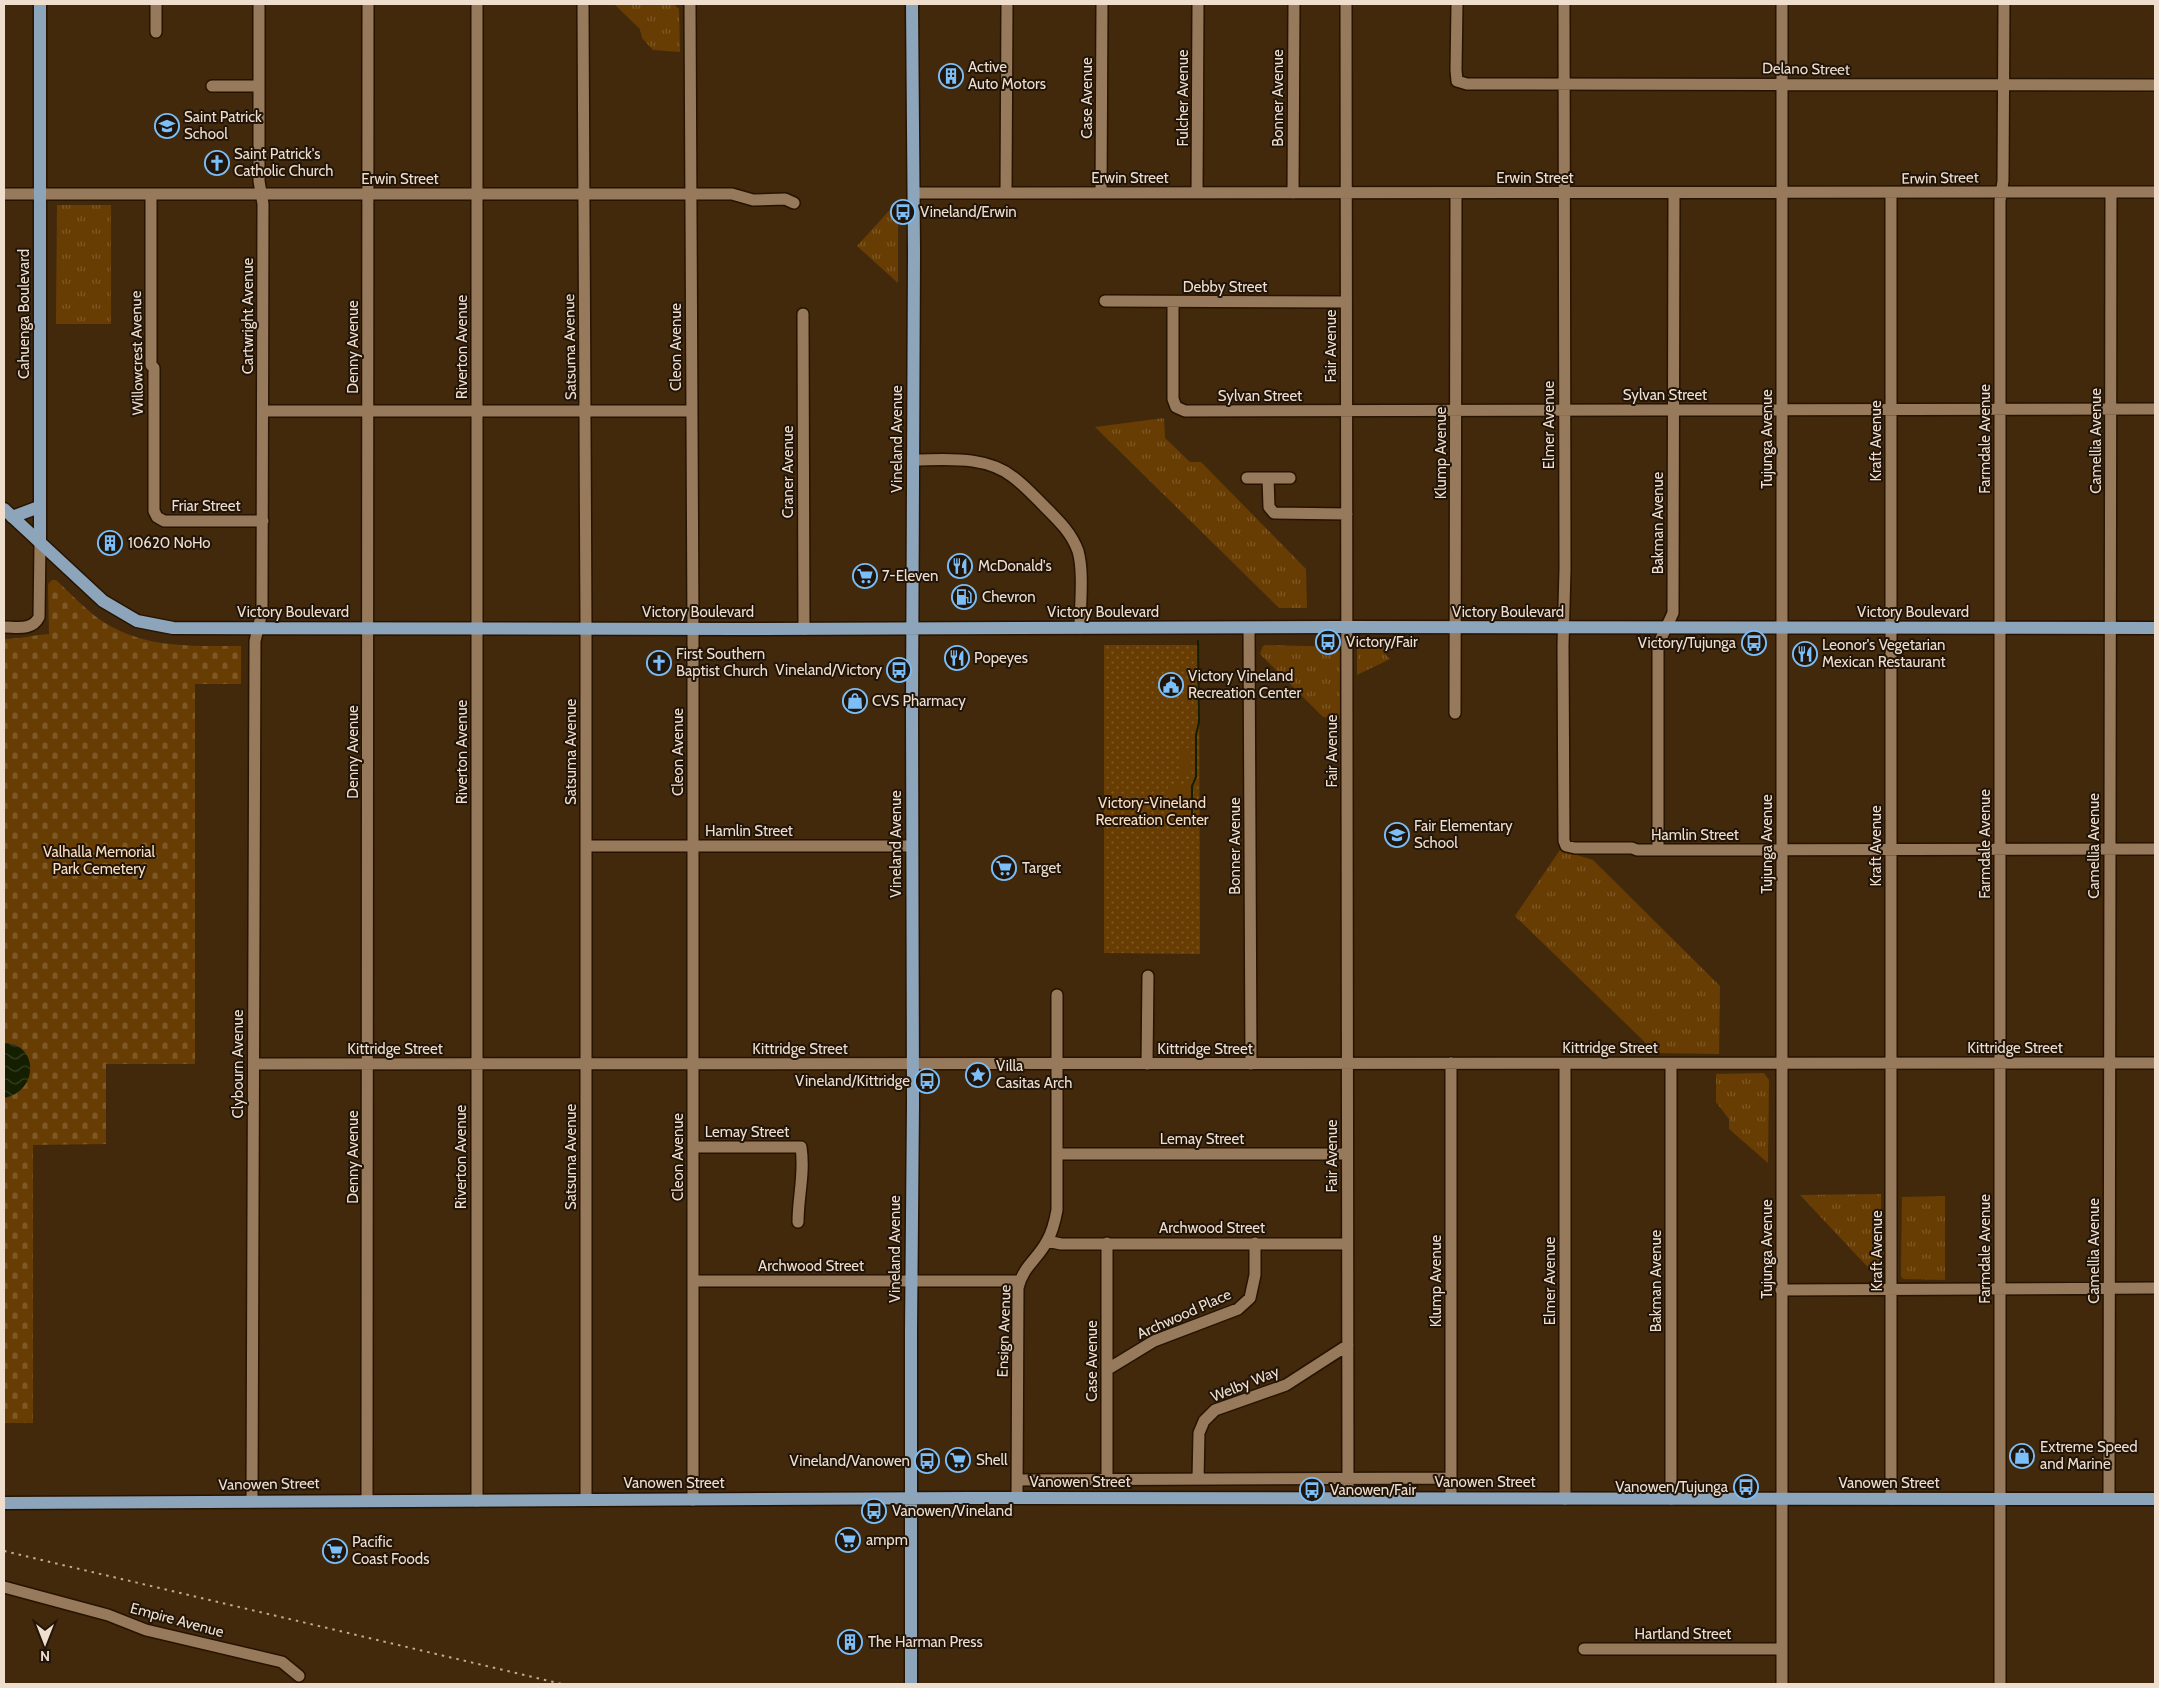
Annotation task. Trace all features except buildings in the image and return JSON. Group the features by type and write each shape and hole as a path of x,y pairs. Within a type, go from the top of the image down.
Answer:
{"main road":[{"name":"Cahuenga Boulevard","path":"40,4 40,543"},
{"name":"Vineland Avenue","path":"911,1684 914,193 912,4"},
{"path":"8,513 39,507"},
{"name":"Victory Boulevard","path":"8,513 103,601 137,621 173,628 2155,628"},
{"name":"Vanowen Street","path":"4,1507 367,1500 1017,1498 2155,1499"}],"street":[{"path":"156,4 156,32"},
{"name":"Cartwright Avenue","path":"258,628 262,612 263,411 259,4"},
{"name":"Denny Avenue","path":"367,1500 368,4"},
{"name":"Riverton Avenue","path":"477,4 477,1500"},
{"name":"Satsuma Avenue","path":"583,4 586,628 586,1500"},
{"name":"Cleon Avenue","path":"690,4 694,846 693,1500"},
{"path":"1006,192 1007,4"},
{"name":"Case Avenue","path":"1102,4 1102,193"},
{"name":"Fulcher Avenue","path":"1197,193 1198,4"},
{"name":"Bonner Avenue","path":"1293,193 1294,4"},
{"name":"Fair Avenue","path":"1346,4 1348,1498"},
{"name":"Delano Street","path":"1457,4 1457,81 1467,84 2155,85"},
{"name":"Elmer Avenue","path":"1564,4 1564,841 1566,846"},
{"name":"Tujunga Avenue","path":"1782,4 1782,1684"},
{"name":"Farmdale Avenue","path":"2000,1684 2000,410 2004,4"},
{"path":"212,86 259,86"},
{"name":"Camellia Avenue","path":"2109,1499 2108,1063 2111,192"},
{"name":"Erwin Street","path":"914,193 2155,192"},
{"name":"Klump Avenue","path":"1455,713 1457,628 1456,193"},
{"name":"Bakman Avenue","path":"1658,850 1658,645 1673,613 1674,193"},
{"name":"Kraft Avenue","path":"1891,193 1892,1499"},
{"name":"Erwin Street","path":"4,194 732,194 753,200 785,199 794,204"},
{"name":"Willowcrest Avenue","path":"151,194 151,365 154,368 154,511"},
{"name":"Debby Street","path":"1105,302 1346,302"},
{"name":"Sylvan Street","path":"1173,302 1173,399 1176,407 1185,411 2155,409"},
{"name":"Craner Avenue","path":"803,314 804,629"},
{"path":"263,411 691,411"},
{"path":"913,460 967,461 994,466 1012,476 1064,526 1078,553 1080,566 1080,628"},
{"path":"1247,478 1290,478"},
{"path":"1268,478 1269,507 1274,513 1346,514"},
{"name":"Friar Street","path":"154,511 158,518 164,521 262,521"},
{"name":"Cahuenga Boulevard","path":"4,627 28,627 36,624 39,617 40,543"},
{"name":"Clybourn Avenue","path":"252,1501 255,651 258,628"},
{"name":"Bonner Avenue","path":"1249,628 1251,1064"},
{"name":"Hamlin Street","path":"586,846 912,846"},
{"name":"Hamlin Street","path":"1566,846 1575,848 1658,850 2155,849"},
{"path":"1147,1064 1148,976"},
{"name":"Ensign Avenue","path":"1017,1498 1017,1301 1024,1270 1048,1241 1057,1210 1057,995"},
{"name":"Klump Avenue","path":"1451,1063 1451,1498"},
{"name":"Kittridge Street","path":"254,1064 2155,1063"},
{"name":"Elmer Avenue","path":"1564,1064 1565,1499"},
{"name":"Bakman Avenue","path":"1671,1064 1671,1499"},
{"name":"Lemay Street","path":"694,1147 801,1148 802,1175 798,1204 798,1222"},
{"name":"Lemay Street","path":"1057,1154 1347,1154"},
{"name":"Archwood Street","path":"1048,1241 1061,1244 1348,1244"},
{"name":"Case Avenue","path":"1107,1243 1107,1480"},
{"name":"Archwood Place","path":"1108,1369 1154,1341 1238,1310 1250,1298 1255,1275 1255,1243"},
{"name":"Archwood Street","path":"693,1281 1020,1281"},
{"path":"1782,1290 2155,1288"},
{"name":"Welby Way","path":"1198,1479 1199,1432 1204,1420 1215,1410 1286,1385 1348,1345"},
{"name":"Vanowen Street","path":"1017,1480 1451,1478"},
{"name":"Empire Avenue","path":"4,1587 108,1615 146,1630 282,1662 299,1676"},
{"name":"Empire Avenue","path":"4,1595 44,1599"},
{"name":"Hartland Street","path":"1584,1649 1782,1649"}],"green space":[{"path":"614,4 674,4 679,9 680,52 653,50 642,38 640,29"},
{"path":"898,201 898,283 857,246"},
{"path":"57,205 111,205 111,324 56,324"},
{"path":"1164,418 1165,438 1190,462 1201,462 1306,569 1307,608 1279,608 1095,427"},
{"name":"Valhalla Memorial Park Cemetery","path":"52,580 56,580 99,619 115,629 132,636 167,644 241,646 241,684 195,684 195,1064 106,1064 106,1144 33,1145 33,1423 4,1423 4,639 49,634 48,584"},
{"name":"Victory-Vineland Recreation Center","path":"1104,645 1199,645 1200,954 1104,953"},
{"path":"1362,645 1384,645 1384,653 1390,659 1357,675 1357,649"},
{"path":"1263,646 1336,647 1342,654 1341,719 1323,717 1260,654"},
{"path":"1179,748 1191,748 1191,774 1179,774"},
{"path":"1168,786 1191,786 1191,822 1168,822"},
{"path":"1560,850 1593,860 1720,986 1719,1054 1656,1053 1515,916"},
{"path":"1764,1073 1769,1080 1768,1163 1729,1129 1729,1119 1716,1102 1716,1074"},
{"path":"1881,1194 1882,1276 1879,1279 1800,1195"},
{"path":"1945,1196 1945,1280 1903,1279 1901,1276 1902,1197"}],"water":[{"path":"4,1043 15,1045 24,1051 29,1059 30,1068 29,1078 24,1087 15,1094 4,1098"}],"waterway":[{"path":"1192,821 1192,786 1196,777 1196,735 1199,722 1198,641"}],"railway":[{"path":"4,1551 562,1684"}],"place":[{"name":"Active Auto Motors","path":"951,76"},
{"name":"Saint Patrick School","path":"167,126"},
{"name":"Saint Patrick's Catholic Church","path":"217,163"},
{"name":"Vineland/Erwin","path":"903,212"},
{"name":"10620 NoHo","path":"110,543"},
{"name":"McDonald's","path":"960,566"},
{"name":"7-Eleven","path":"865,576"},
{"name":"Chevron","path":"964,597"},
{"name":"Victory/Fair","path":"1328,642"},
{"name":"Victory/Tujunga","path":"1754,643"},
{"name":"Leonor's Vegetarian Mexican Restaurant","path":"1805,654"},
{"name":"Popeyes","path":"957,658"},
{"name":"First Southern Baptist Church","path":"659,663"},
{"name":"Vineland/Victory","path":"899,670"},
{"name":"Victory Vineland Recreation Center","path":"1171,685"},
{"name":"CVS Pharmacy","path":"855,701"},
{"name":"Fair Elementary School","path":"1397,835"},
{"name":"Target","path":"1004,868"},
{"name":"Villa Casitas Arch","path":"978,1075"},
{"name":"Vineland/Kittridge","path":"927,1081"},
{"name":"Extreme Speed and Marine","path":"2022,1456"},
{"name":"Shell","path":"958,1460"},
{"name":"Vineland/Vanowen","path":"927,1461"},
{"name":"Vanowen/Tujunga","path":"1746,1487"},
{"name":"Vanowen/Fair","path":"1312,1490"},
{"name":"Vanowen/Vineland","path":"874,1511"},
{"name":"ampm","path":"848,1540"},
{"name":"Pacific Coast Foods","path":"335,1551"},
{"name":"The Harman Press","path":"850,1642"}]}
